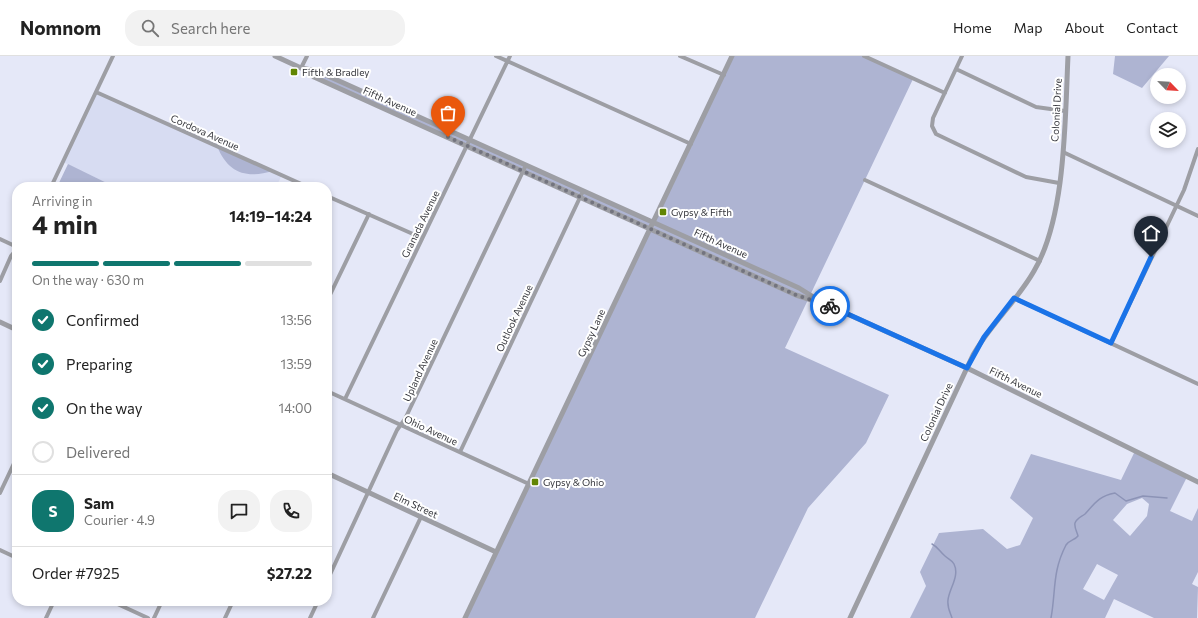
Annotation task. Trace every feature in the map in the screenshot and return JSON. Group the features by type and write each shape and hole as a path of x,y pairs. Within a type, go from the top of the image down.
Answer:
{"street":[{"path":"53,182 113,56"},
{"name":"Fifth Avenue","path":"275,56 301,68 314,77 580,198 650,228 796,295 823,303"},
{"path":"301,68 307,56"},
{"path":"496,56 691,144"},
{"name":"Granada Avenue","path":"345,399 510,56"},
{"path":"680,56 724,75"},
{"name":"Gypsy Lane","path":"465,618 732,56"},
{"path":"864,56 945,93"},
{"path":"962,56 932,122 934,130 939,136 1026,177 1059,183"},
{"name":"Colonial Drive","path":"850,618 978,347 1032,276 1045,251 1051,232 1063,152 1068,56"},
{"name":"Fifth Avenue","path":"301,68 317,71 799,288 823,303 967,368 1198,482"},
{"path":"956,69 1036,107 1066,111"},
{"name":"Cordova Avenue","path":"96,92 297,182"},
{"path":"1111,343 1190,176 1198,149"},
{"path":"1063,152 1198,216"},
{"name":"Upland Avenue","path":"332,570 368,492 526,165"},
{"path":"865,180 1040,261"},
{"name":"Outlook Avenue","path":"460,452 583,192"},
{"path":"332,198 422,238"},
{"path":"332,291 369,214"},
{"path":"0,239 12,245"},
{"path":"0,281 12,256"},
{"path":"1014,298 1198,384"},
{"path":"0,322 12,328"},
{"name":"Ohio Avenue","path":"332,392 529,484"},
{"path":"0,493 12,468"},
{"name":"Elm Street","path":"332,475 496,552"},
{"path":"373,618 421,517"},
{"path":"0,550 12,556"},
{"path":"46,618 52,606"},
{"path":"122,606 148,618"},
{"path":"154,618 160,606"},
{"path":"225,618 231,606"},
{"path":"310,618 316,606"}],"shaded area":[{"path":"732,56 864,56 913,79 785,348 889,395 866,443 808,508 755,618 465,618 650,229 314,77 301,68 317,71 653,222"},
{"path":"1115,56 1169,56 1159,68 1150,68 1150,79 1142,88 1113,74"},
{"path":"96,92 282,175 278,182 105,182 63,162"},
{"path":"217,146 273,171 254,174 239,172 232,168 221,155"},
{"path":"68,164 105,182 59,182"},
{"path":"1135,451 1187,477 1170,511 1192,521 1198,508 1198,572 1192,584 1198,587 1197,618 1154,618 1114,599 1105,618 910,618 926,586 920,572 939,533 983,529 1007,549 1020,545 1033,518 1010,498 1031,454 1121,480","holes":["1142,498 1149,504 1147,516 1130,536 1113,520 1127,504","1097,564 1118,575 1104,600 1083,589"]}],"waterway":[{"path":"1051,618 1058,564 1066,545 1078,536 1075,526 1077,520 1098,500 1110,494 1115,493 1126,501 1143,496 1167,498"},
{"path":"932,544 952,561 956,569 948,603 952,618"}],"way so far":[{"path":"448,137 796,295 830,306"}],"place":[{"name":"Fifth & Bradley","path":"294,72"},
{"name":"Gypsy & Fifth","path":"663,212"},
{"name":"Gypsy & Ohio","path":"535,482"}],"route":[{"path":"830,306 967,368 973,355 990,328 1014,298 1111,343 1151,257"}]}
